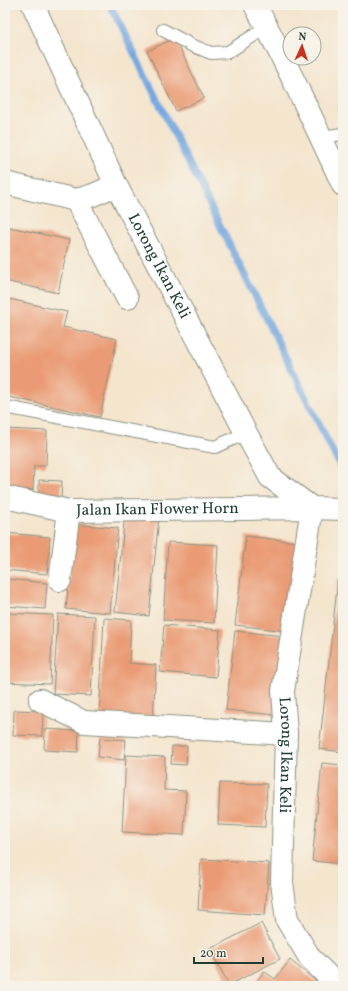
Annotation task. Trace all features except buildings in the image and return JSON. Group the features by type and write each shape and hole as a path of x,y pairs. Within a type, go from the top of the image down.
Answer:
{"street":[{"name":"Lorong Ikan Keli","path":"33,5 116,185 270,477 312,508 283,691 286,734 282,882 287,920 310,958 338,986"},
{"path":"255,5 321,137 343,185"},
{"path":"5,183 76,200 93,196 116,185"},
{"path":"76,200 127,298"},
{"name":"Jalan Ikan Flower Horn","path":"5,498 69,511 312,508"},
{"path":"312,508 343,509"},
{"path":"60,580 69,511"},
{"path":"40,700 84,722 286,734"}],"lane":[{"path":"163,30 211,53 228,52 266,27"},
{"path":"321,137 343,134"},
{"path":"5,407 215,447 246,432"}],"waterway":[{"path":"110,5 341,468 343,468"}]}
